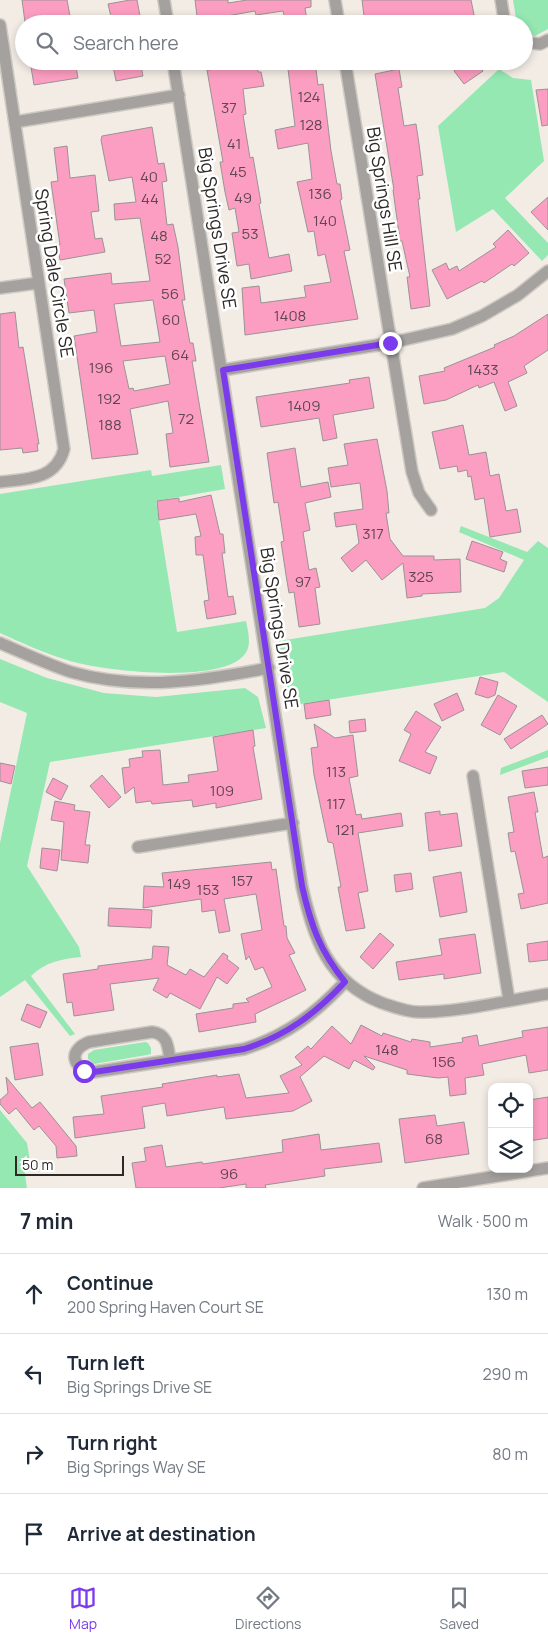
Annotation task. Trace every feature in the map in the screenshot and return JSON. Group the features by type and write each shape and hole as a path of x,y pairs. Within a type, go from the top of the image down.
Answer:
{"street":[{"path":"164,0 166,15"},
{"path":"335,0 338,15"},
{"path":"501,0 504,15"},
{"name":"Spring Dale Circle SE","path":"0,25 64,449 56,468 46,474 0,482"},
{"path":"533,43 540,44 548,40"},
{"name":"Big Springs Drive SE","path":"174,70 310,920 328,961 345,982 370,998 394,1008 418,1012 446,1010 548,994"},
{"name":"Big Springs Hill SE","path":"346,70 412,472 419,494 431,510"},
{"path":"15,122 178,95"},
{"path":"223,370 390,343 452,329 482,316 518,295 548,271"},
{"path":"0,288 38,283"},
{"path":"0,643 72,672 104,679 154,683 196,682 269,668"},
{"path":"473,776 509,1000"},
{"path":"138,847 293,823"},
{"path":"170,1060 168,1044 158,1032 90,1042 81,1045 77,1050 75,1059 78,1066 84,1071 94,1072 244,1049 267,1042 300,1023 320,1009 345,982"},
{"path":"423,1188 548,1168"}],"green space":[{"path":"513,0 548,0 548,29 535,36 533,35 533,15 516,15"},
{"path":"498,70 513,78 531,80 544,161 505,198 548,243 548,255 542,261 493,209 456,232 438,126"},
{"path":"221,465 225,489 156,501 177,632 246,621 249,642 247,650 245,654 232,664 212,670 160,673 105,668 67,660 0,633 0,494 151,470 152,476"},
{"path":"461,526 527,552 538,541 548,548 548,702 504,672 289,706 279,641 485,608 499,598 524,560 459,532"},
{"path":"0,659 47,678 104,693 156,697 245,688 258,697 266,728 50,762 27,866 79,947 81,957 54,962 42,967 31,976 75,1034 70,1036 25,980 0,997 0,843 27,713 0,702"},
{"path":"548,750 548,757 500,775 501,768"},
{"path":"145,1042 151,1048 151,1054 94,1064 88,1059 88,1054 94,1050"},
{"path":"0,1110 27,1143 31,1167 24,1168 27,1188 0,1188"}],"building":[{"path":"22,0 67,0 70,15 24,15"},
{"path":"137,0 140,15 111,15 108,4"},
{"path":"195,0 228,0 228,3 247,0 311,0 311,7 305,8 306,15 284,15 283,11 256,15 255,11 233,15 197,15"},
{"path":"362,0 471,0 474,15 364,15"},
{"path":"32,70 77,70 78,78 34,85"},
{"path":"114,70 142,70 143,76 116,81"},
{"path":"207,70 258,70 258,72 261,72 264,86 243,89 246,114 243,115 250,158 253,157 269,258 289,254 292,271 251,279 249,264 237,266 232,233 239,232 235,208 229,210 225,192 220,162 223,162"},
{"path":"288,70 316,70 318,85 323,84 331,151 337,184 340,184 342,199 340,200 350,250 344,251 358,319 245,335 242,288 259,286 261,303 306,297 304,286 331,282 325,254 318,256 314,231 308,232 297,182 312,179 308,143 278,149 275,130 295,126"},
{"path":"399,70 402,87 398,88 404,126 416,124 423,175 417,176 420,199 418,199 430,306 411,309 407,277 410,277 402,241 400,241 394,190 375,74"},
{"path":"482,70 483,71 464,84 454,71"},
{"path":"548,89 548,125 542,126 536,90"},
{"path":"152,127 158,164 164,163 167,181 162,182 167,225 173,224 178,247 185,300 182,300 190,343 193,343 196,361 192,361 209,462 170,467 166,434 173,433 168,401 130,409 138,454 92,459 74,336 97,332 94,310 69,313 64,279 111,273 112,284 150,281 140,218 115,220 114,204 136,202 132,177 109,181 101,140 102,136","holes":["153,300 160,342 121,346 114,304","165,356 170,384 134,391 133,388 129,389 123,361"]},
{"path":"67,146 70,178 95,175 99,211 91,212 95,239 102,238 105,252 60,260 57,245 60,245 51,182 58,181 54,148"},
{"path":"548,197 548,230 531,212"},
{"path":"508,230 529,253 514,266 512,264 484,283 482,281 447,299 432,270 446,263 449,270 457,266 459,271 496,247 493,244"},
{"path":"15,312 19,348 23,347 39,444 37,444 38,451 23,453 22,448 0,450 0,314"},
{"path":"548,314 548,350 524,366 527,373 508,382 517,406 505,411 494,382 479,388 478,385 446,400 424,404 419,376 445,371 444,368 495,347 494,345 514,336"},
{"path":"369,377 374,408 333,415 337,438 323,441 319,418 261,427 256,397 350,383 349,380"},
{"path":"463,425 469,455 486,452 490,476 499,474 506,511 517,509 521,532 490,537 484,498 475,500 471,476 468,477 467,470 458,472 457,466 440,469 432,432"},
{"path":"377,439 387,491 389,513 386,513 390,539 403,556 434,556 434,560 460,559 461,592 422,594 422,596 407,598 403,563 382,580 366,560 352,572 341,558 359,543 356,524 336,527 334,513 363,509 360,483 331,487 328,468 348,465 344,444"},
{"path":"295,448 301,487 328,482 331,497 305,503 310,530 303,532 309,570 316,568 320,587 315,588 320,624 299,627 294,592 289,593 281,542 284,541 278,502 274,503 267,453"},
{"path":"211,495 220,534 223,534 225,553 222,553 228,597 233,596 236,614 207,619 204,601 209,600 203,555 196,555 195,537 201,536 196,514 159,520 157,501 179,498 179,502"},
{"path":"472,541 503,552 500,559 507,562 504,572 466,559"},
{"path":"480,677 498,682 495,695 488,698 475,694"},
{"path":"457,693 464,710 442,721 434,704"},
{"path":"498,695 517,706 500,735 481,725"},
{"path":"329,700 331,715 306,719 304,704"},
{"path":"416,711 441,727 425,752 437,757 430,774 399,761 411,734 404,730"},
{"path":"542,715 548,724 511,749 504,739"},
{"path":"365,719 366,731 350,733 349,721"},
{"path":"314,724 335,738 353,735 358,776 349,778 356,815 361,814 362,819 401,813 403,826 358,833 368,891 358,893 365,928 346,931 333,843 328,842 314,775 311,748 318,747"},
{"path":"253,730 255,746 253,747 262,799 216,808 216,803 193,807 192,800 152,804 151,801 136,803 134,787 125,794 122,768 130,767 129,759 143,757 142,751 160,750 163,785 189,782 188,775 218,771 213,737"},
{"path":"0,763 15,766 11,784 0,781"},
{"path":"548,767 548,785 525,788 522,771"},
{"path":"102,775 121,797 109,808 90,786"},
{"path":"53,778 68,786 61,800 46,792"},
{"path":"534,792 538,812 535,812 543,858 548,856 548,903 521,909 518,894 524,893 515,851 511,852 508,833 514,832 508,797"},
{"path":"55,801 75,805 74,810 90,812 85,845 90,845 88,863 61,860 64,822 51,820"},
{"path":"440,811 440,815 457,813 462,846 429,851 425,813"},
{"path":"42,848 60,850 57,871 40,868"},
{"path":"271,862 272,870 276,869 287,938 295,953 289,955 306,990 255,1014 256,1022 199,1032 196,1014 233,1008 233,1004 249,1002 246,999 272,987 263,967 255,970 249,956 246,960 241,934 262,930 256,894 224,899 230,931 219,933 215,910 202,912 201,899 143,908 144,886 164,887 162,873"},
{"path":"461,872 467,912 440,917 433,877"},
{"path":"411,873 413,889 396,892 394,875"},
{"path":"109,908 152,910 151,928 108,926"},
{"path":"380,933 394,945 373,969 360,957"},
{"path":"475,934 481,973 444,979 444,974 399,980 396,962 442,955 439,939"},
{"path":"548,941 548,960 529,962 527,944"},
{"path":"153,946 169,947 167,965 186,975 190,969 204,977 223,953 228,956 227,959 239,968 227,984 217,977 200,1009 170,993 167,998 153,990 159,978 110,984 114,1010 74,1016 72,1002 67,1003 63,974 98,969 98,966 152,959"},
{"path":"27,1004 47,1012 40,1028 21,1020"},
{"path":"361,1025 382,1036 383,1033 411,1042 412,1039 430,1042 430,1047 463,1042 462,1038 477,1035 479,1046 523,1037 522,1031 548,1027 548,1070 529,1073 526,1055 482,1064 484,1075 465,1078 466,1094 450,1096 448,1077 438,1078 407,1074 407,1070 364,1056 375,1067 373,1070 354,1060 349,1069 324,1056 300,1077 312,1101 293,1111 226,1119 224,1107 167,1116 165,1103 142,1107 145,1128 75,1138 73,1117 104,1114 101,1096 163,1087 162,1084 217,1075 217,1077 239,1074 246,1098 289,1093 280,1076 302,1065 295,1057 308,1046 311,1049 332,1026 351,1044"},
{"path":"38,1043 43,1075 15,1080 10,1047"},
{"path":"6,1077 32,1108 40,1102 76,1146 77,1156 57,1158 56,1146 39,1126 34,1130 16,1108 9,1114 0,1104 0,1100 8,1093"},
{"path":"548,1097 548,1138 533,1140 533,1099"},
{"path":"435,1115 437,1126 464,1122 469,1154 405,1163 399,1119"},
{"path":"319,1134 321,1150 379,1143 382,1162 324,1169 325,1176 265,1185 266,1188 246,1188 246,1184 219,1188 136,1188 132,1163 146,1161 144,1148 162,1145 166,1167 202,1162 203,1164 283,1152 282,1140"}],"route":[{"path":"84,1071 94,1072 244,1049 267,1042 283,1034 320,1009 345,982 328,961 318,942 310,920 302,886 223,370 390,343"}]}
